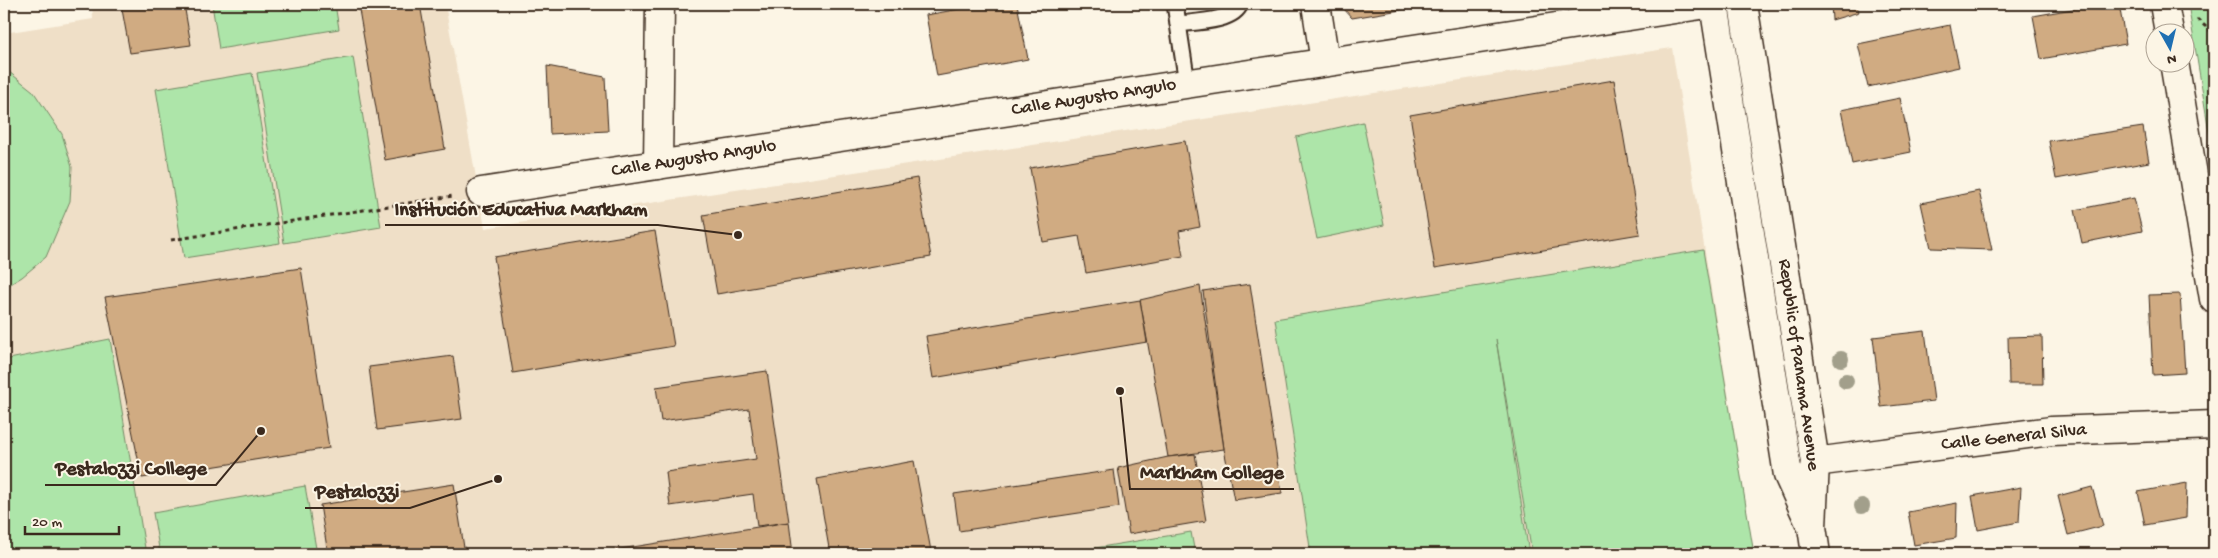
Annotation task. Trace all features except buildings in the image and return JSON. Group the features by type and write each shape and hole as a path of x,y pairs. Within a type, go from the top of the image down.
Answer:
{"street":[{"path":"658,165 660,4"},
{"path":"1316,4 1325,62"},
{"name":"Calle Augusto Angulo","path":"481,192 1187,84 1644,8 1707,4"},
{"name":"Republic of Panama Avenue","path":"1714,4 1788,475 1812,526"},
{"name":"Republic of Panama Avenue","path":"1743,4 1816,462 1812,526"},
{"path":"2164,4 2167,22"},
{"path":"2176,72 2214,299"},
{"name":"Calle General Silva","path":"1816,462 2051,431 2214,425"},
{"path":"1812,526 1814,554"}],"lane":[{"path":"1176,4 1187,84"},
{"path":"1178,24 1224,17 1233,14 1240,4"}],"path":[{"path":"171,240 481,192"}],"shaded area":[{"path":"92,4 445,4 485,228 1672,48 1754,554 4,554 4,33 93,19"}],"green space":[{"path":"212,4 335,4 339,29 219,49"},
{"path":"2188,4 2214,4 2214,162 2196,53 2196,22 2191,22"},
{"path":"353,57 381,227 284,243 257,73"},
{"path":"4,68 33,91 62,134 72,167 70,201 46,257 22,277 4,288"},
{"path":"252,73 280,243 184,258 156,89"},
{"path":"1363,122 1384,225 1317,239 1296,137"},
{"path":"1703,250 1754,554 1532,554 1496,339 1529,554 1311,554 1275,319"},
{"path":"110,339 146,554 4,554 4,360"},
{"path":"305,486 317,554 160,554 153,513"},
{"path":"1191,532 1195,554 1059,554"}],"place":[{"name":"Institución Educativa Markham","path":"738,235"},
{"name":"Markham College","path":"1120,391"},
{"name":"Pestalozzi College","path":"261,431"},
{"name":"Pestalozzi","path":"498,479"}]}
